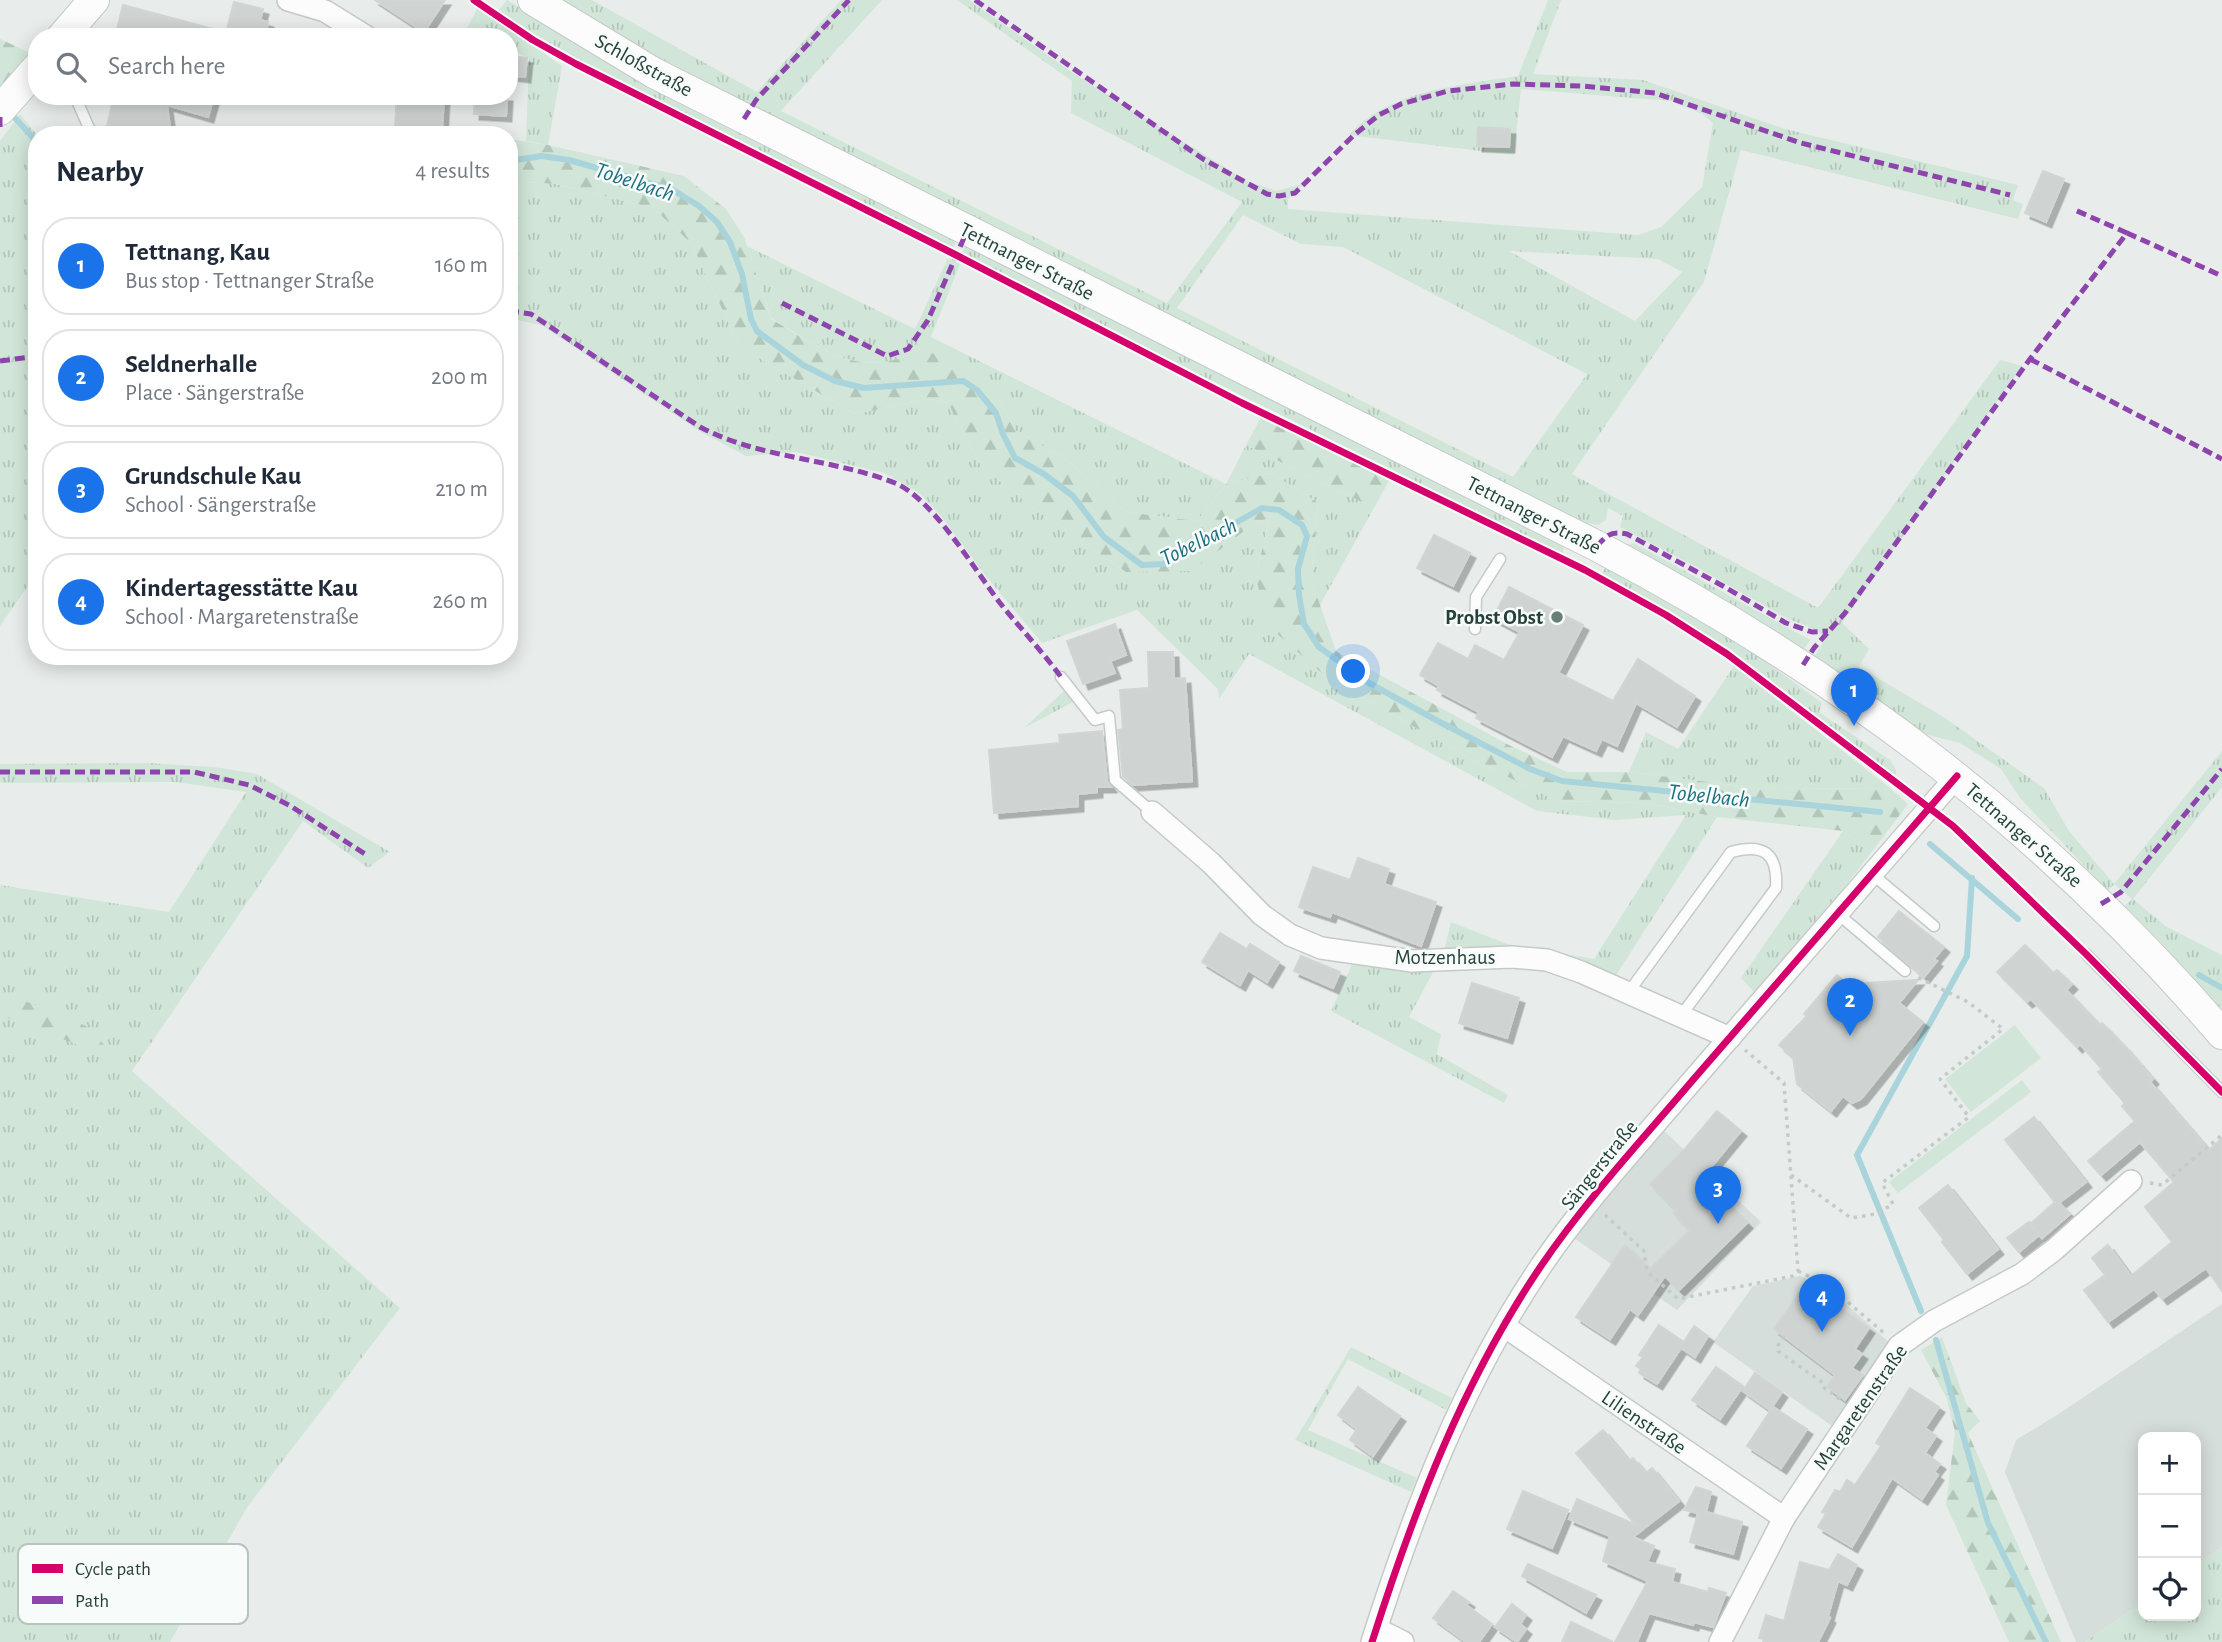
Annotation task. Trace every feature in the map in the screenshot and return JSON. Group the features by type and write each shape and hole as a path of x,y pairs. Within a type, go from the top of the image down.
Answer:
{"main road":[{"path":"70,28 94,0"},
{"name":"Schloßstraße","path":"533,0 654,73 758,126"},
{"path":"8,101 28,78"},
{"name":"Tettnanger Straße","path":"758,126 1667,583 1803,665 1957,776 2015,825 2093,896 2187,993 2222,1034"}],"street":[{"path":"288,0 324,11 352,28"},
{"name":"Sängerstraße","path":"1375,1635 1395,1570 1461,1403 1542,1265 1591,1201 1957,776"},
{"name":"Motzenhaus","path":"1152,812 1211,863 1262,915 1290,935 1321,948 1412,961 1512,957 1547,960 1730,1038"},
{"name":"Margaretenstraße","path":"1720,1642 1784,1518 1899,1346 1934,1321 2022,1274 2054,1250 2131,1181"},
{"name":"Lilienstraße","path":"1504,1326 1784,1518"},
{"path":"1375,1635 1403,1642"}],"lane":[{"path":"79,105 88,126"},
{"path":"1475,629 1476,597 1500,559"},
{"path":"1061,677 1095,720 1109,716 1115,780 1152,812"},
{"path":"1628,993 1731,852 1749,847 1766,852 1777,868 1776,888 1680,1017"},
{"path":"1872,874 1934,926"},
{"path":"1837,913 1905,971"},
{"path":"2087,954 2222,1091"}],"path":[{"path":"1791,1175 1851,1218 1876,1214 1893,1204 1882,1183 1969,1117 1940,1079 2003,1029 1968,1002 1905,971"},
{"path":"1591,1201 1644,1251 1647,1271 1678,1299 1793,1276 1798,1271 1784,1083 1730,1038"},
{"path":"2131,1181 2162,1185 2222,1135"},
{"path":"1798,1271 1829,1286 1870,1320"},
{"path":"1784,1336 1777,1351 1823,1383 1823,1387 1855,1410"}],"shaded area":[{"path":"1661,1128 1761,1222 1677,1310 1571,1236"},
{"path":"1800,1276 1829,1289 1891,1344 1832,1426 1713,1342 1753,1286"},
{"path":"2222,1304 2222,1547 2201,1562 2201,1432 2138,1432 2138,1605 2085,1642 2076,1642 2005,1472 2016,1440"}],"green space":[{"path":"507,0 605,60 956,240 953,249 608,77 498,11"},
{"path":"557,0 592,0 757,92 841,0 882,0 781,111 1167,303 1242,202 1071,113 1072,81 957,0 969,0 1076,75 1247,181 1276,191 1303,184 1288,199 1288,209 1638,235 1661,227 1702,187 1713,123 1702,114 1671,101 1521,89 1514,155 1348,135 1369,117 1403,99 1460,85 1518,76 1548,0 1561,0 1533,74 1643,80 1785,129 2018,185 2013,200 2023,204 2018,219 1741,150 1704,282 1572,474 1818,608 2000,360 2022,366 1842,623 1869,649 1859,667 1942,716 2044,788 2069,831 2114,884 2108,891 2020,798 2001,769 1960,743 1924,734 1814,657 1826,637 1620,527 1623,516 1608,508 1606,520 1598,525 1586,523 1172,320 656,59","holes":["1243,215 1301,244 1343,247 1587,374 1513,477 1177,308","1509,251 1658,259 1682,272 1635,321"]},
{"path":"478,7 508,28 467,28"},
{"path":"518,35 562,66 548,145 526,141 529,58 518,53"},
{"path":"0,39 28,52 28,67 0,103"},
{"path":"20,114 30,126 28,586 0,626 0,141"},
{"path":"518,140 684,176 726,209 744,237 771,319 811,343 854,361 890,361 921,349 960,364 998,397 1015,430 1067,460 1126,512 1197,521 1226,484 1271,473 1318,503 1311,579 1336,651 1509,745 1567,772 1629,772 1764,789 1890,788 1908,804 1871,853 1843,831 1717,817 1644,803 1557,801 1471,759 1325,676 1266,624 1256,576 1269,519 1257,521 1192,571 1126,572 1035,509 981,466 948,403 928,399 855,414 740,347 691,243 653,208 556,184 518,183"},
{"path":"518,183 556,184 653,208 691,243 740,347 855,414 928,399 948,403 981,466 1035,509 1126,572 1228,543 1257,521 1269,519 1256,576 1325,676 1471,759 1557,801 1644,803 1717,817 1615,977 1444,951 1451,922 1507,944 1594,959 1686,815 1615,820 1537,811 1249,654 1219,699 1218,689 1137,610 1042,643 989,580 941,516 918,492 884,473 796,452 746,456 699,431 543,326 518,320"},
{"path":"966,245 1564,543 1563,554 1194,372 962,253"},
{"path":"747,246 915,329 948,258 960,264 931,337 1226,484 1197,521 1126,512 1067,460 1015,430 998,397 921,349 890,361 854,361 811,343 771,318"},
{"path":"1261,417 1390,479 1374,508 1246,445"},
{"path":"1246,445 1374,508 1320,605 1311,579 1318,503 1271,473 1226,484"},
{"path":"1634,543 1810,640 1804,649 1625,545"},
{"path":"1607,565 1745,646 1822,703 1819,712 1890,760 1896,770 1896,778 1728,649 1602,573"},
{"path":"1734,666 1890,788 1764,789 1629,772 1646,732 1678,749"},
{"path":"1065,690 1075,701 1024,728"},
{"path":"2222,751 2222,787 2133,899 2167,927 2222,955 2222,1007 2217,1010 2164,945 2125,906 2132,899 2114,884"},
{"path":"146,763 214,767 257,774 390,852 368,868 303,821 132,1071 400,1308 248,1506 226,1544 18,1544 18,1624 180,1624 170,1642 0,1642 0,885 169,912 246,792 175,782 0,783 0,764"},
{"path":"1843,831 1871,853 1754,992 1741,978"},
{"path":"1357,953 1438,963 1409,1017 1441,1034 1437,1054 1508,1095 1504,1103 1331,1011"},
{"path":"0,991 86,1026 106,1047 99,1053 0,1015"},
{"path":"2015,1025 2041,1058 1971,1112 1945,1079"},
{"path":"2022,1080 2031,1092 1898,1193 1889,1182"},
{"path":"1942,1337 1966,1403 1980,1421 1968,1433 2061,1642 2009,1642 1946,1505 1955,1432 1947,1399 1921,1350"},
{"path":"1351,1347 1452,1398 1446,1410 1348,1359 1308,1430 1417,1478 1411,1492 1295,1440"},
{"path":"2222,1547 2222,1642 2085,1642 2138,1605 2138,1621 2201,1621 2201,1562"}],"building":[{"path":"375,0 445,0 427,28 418,28"},
{"path":"234,2 263,9 260,20 268,22 267,28 227,28"},
{"path":"123,5 210,28 117,28"},
{"path":"518,57 527,58 525,77 518,76"},
{"path":"112,105 167,105 170,126 107,126"},
{"path":"167,105 211,105 208,117"},
{"path":"396,105 443,105 442,126 395,126"},
{"path":"474,105 507,105 506,116 474,114"},
{"path":"1478,127 1510,129 1509,147 1477,146"},
{"path":"2043,171 2064,179 2046,222 2025,213"},
{"path":"1434,535 1470,553 1453,586 1417,568"},
{"path":"1509,587 1583,625 1558,673 1613,701 1638,659 1695,696 1677,727 1636,703 1617,746 1602,739 1596,751 1563,736 1552,757 1476,718 1479,712 1437,690 1439,686 1420,675 1438,643 1468,659 1475,645 1504,660 1520,632 1493,618"},
{"path":"1115,624 1126,655 1110,661 1115,673 1083,684 1067,641"},
{"path":"1148,652 1173,652 1174,679 1185,678 1192,781 1133,785 1123,776 1118,730 1123,729 1120,690 1149,688"},
{"path":"1102,731 1107,781 1111,787 1097,787 1097,792 1078,794 1078,806 994,813 989,750 1060,743 1059,735"},
{"path":"1358,858 1389,869 1384,884 1436,902 1421,946 1332,912 1330,917 1299,907 1313,867 1350,880"},
{"path":"1899,911 1944,947 1924,977 1878,937"},
{"path":"1220,933 1247,949 1250,944 1279,962 1267,982 1248,970 1240,985 1202,962"},
{"path":"2025,945 2053,973 2057,970 2072,984 2066,990 2126,1048 2153,1079 2150,1082 2209,1150 2222,1138 2222,1291 2206,1268 2162,1299 2154,1289 2108,1322 2084,1290 2105,1275 2092,1258 2108,1245 2131,1276 2172,1242 2145,1207 2174,1182 2140,1142 2101,1175 2088,1161 2135,1121 2122,1106 2125,1103 2098,1072 2102,1069 2080,1044 2077,1047 2031,999 2027,1002 1997,972"},
{"path":"1301,956 1340,972 1333,988 1294,971"},
{"path":"1837,975 1848,984 1918,980 1899,1003 1923,1022 1861,1099 1852,1103 1843,1096 1831,1111 1797,1084 1793,1057 1779,1045 1807,1016 1804,1014"},
{"path":"1472,983 1519,998 1507,1038 1459,1023"},
{"path":"1717,1111 1741,1131 1702,1178 1747,1223 1679,1290 1665,1276 1638,1315 1630,1309 1610,1339 1576,1317 1625,1245 1650,1269 1690,1230 1673,1213 1676,1210 1650,1184 1685,1149"},
{"path":"2034,1117 2086,1182 2059,1203 2070,1214 2042,1238 2030,1224 2055,1202 2005,1140"},
{"path":"1948,1185 1998,1249 1967,1274 1919,1208"},
{"path":"2029,1222 2039,1235 2019,1252 2007,1238"},
{"path":"1813,1289 1869,1328 1855,1349 1862,1354 1852,1368 1863,1375 1845,1400 1827,1387 1835,1375 1774,1329 1801,1291 1808,1296"},
{"path":"1659,1325 1684,1342 1694,1326 1708,1336 1695,1357 1681,1348 1657,1384 1639,1373 1641,1369 1636,1366 1643,1357 1639,1355"},
{"path":"1716,1367 1743,1386 1720,1419 1692,1400"},
{"path":"1755,1373 1782,1392 1770,1410 1743,1391"},
{"path":"1358,1387 1400,1416 1373,1456 1350,1440 1357,1429 1338,1415"},
{"path":"1910,1388 1939,1407 1925,1428 1936,1436 1925,1453 1940,1464 1934,1472 1938,1475 1922,1499 1892,1478 1852,1547 1818,1527 1826,1514 1822,1512 1835,1490 1840,1492 1847,1480 1855,1485 1881,1446 1876,1443"},
{"path":"1773,1407 1807,1429 1781,1468 1747,1446"},
{"path":"1603,1430 1629,1461 1633,1458 1646,1473 1652,1468 1679,1501 1633,1537 1654,1546 1647,1562 1675,1569 1672,1582 1708,1592 1709,1588 1726,1593 1713,1627 1694,1622 1693,1625 1649,1613 1637,1642 1615,1642 1648,1581 1603,1561 1610,1536 1569,1519 1577,1499 1636,1525 1576,1453"},
{"path":"1696,1487 1711,1492 1706,1512 1742,1522 1733,1554 1690,1542 1698,1513 1684,1510"},
{"path":"1523,1491 1568,1510 1552,1548 1507,1529"},
{"path":"1838,1554 1857,1565 1847,1585 1838,1581 1828,1616 1830,1618 1818,1642 1763,1642 1764,1639 1759,1638 1766,1615 1784,1621 1800,1562 1829,1570"},
{"path":"1528,1564 1596,1595 1586,1613 1522,1576"},
{"path":"1453,1591 1469,1602 1466,1605 1492,1624 1479,1642 1466,1642 1433,1618"},
{"path":"1512,1604 1526,1615 1520,1624 1526,1629 1517,1642 1495,1627"},
{"path":"1571,1622 1613,1642 1562,1642"}],"waterway":[{"name":"Tobelbach","path":"15,118 28,132"},
{"name":"Tobelbach","path":"518,160 542,156 569,160 673,190 699,206 717,222 730,242 742,274 751,319 757,331 803,365 835,381 864,388 963,381 977,390 996,413 1015,458 1044,474 1073,496 1104,537 1142,565 1163,564 1262,508 1279,510 1302,525 1307,536 1298,569 1299,595 1304,624 1319,647 1369,683 1530,769 1562,781 1880,812"},
{"name":"Tobelbach","path":"1930,844 2018,919"},
{"path":"1921,1311 1857,1155 1967,956 1972,878"},
{"name":"Tobelbach","path":"2199,975 2222,988"},
{"path":"1936,1340 1988,1523 2046,1642"}],"marked path":[{"path":"744,119 756,100 849,0"},
{"path":"975,0 1203,159 1267,194 1279,196 1295,193 1354,135 1379,115 1401,104 1448,91 1513,84 1582,86 1655,93 1801,143 2010,195"},
{"path":"0,117 0,130"},
{"path":"1803,665 1814,648 1845,613 2030,359 2127,233 2075,210"},
{"path":"782,303 887,356 908,349 928,320 967,231"},
{"path":"2127,233 2222,276"},
{"path":"518,312 531,314 700,427 723,438 871,475 909,491 938,519 1000,603 1061,677"},
{"path":"0,361 28,357"},
{"path":"2030,359 2222,459"},
{"path":"1597,546 1610,534 1627,534 1786,623 1812,632 1828,631"},
{"path":"2101,904 2121,892 2222,769"},
{"path":"0,772 194,772 249,785 289,805 365,854"}],"cycle path":[{"path":"474,0 515,28"},
{"path":"518,30 576,64 956,255 1242,403 1585,570 1666,615 1727,654 1953,826 2086,954 2222,1092"},
{"path":"1372,1642 1423,1495 1464,1401 1513,1310 1541,1266 1614,1171 1957,776"}],"place":[{"name":"Probst Obst","path":"1557,617"},
{"name":"Tettnang, Kau","path":"1854,726"},
{"name":"Seldnerhalle","path":"1850,1036"},
{"name":"Grundschule Kau","path":"1718,1224"},
{"name":"Kindertagesstätte Kau","path":"1822,1332"}]}
